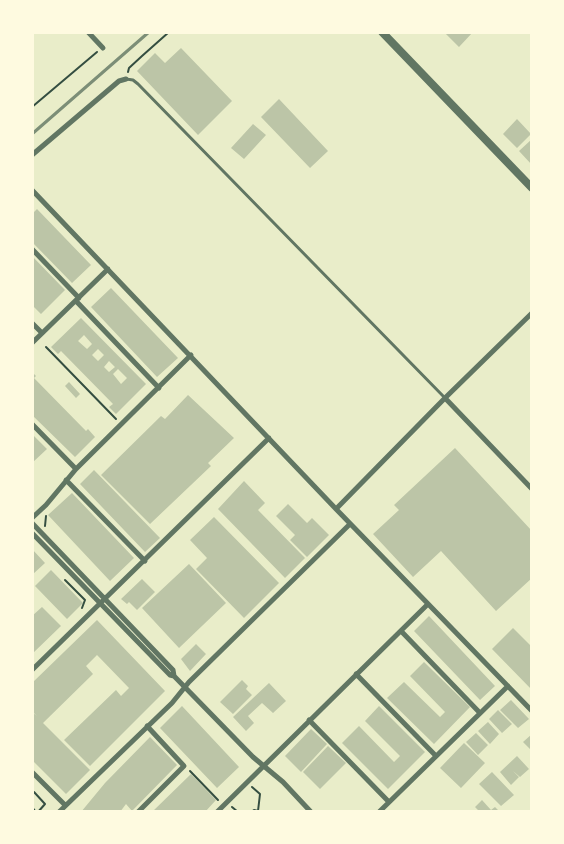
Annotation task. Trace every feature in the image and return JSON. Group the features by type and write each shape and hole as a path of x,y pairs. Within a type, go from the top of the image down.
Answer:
{"street":[{"path":"88,32 102,47"},
{"path":"382,32 532,188"},
{"path":"32,155 119,81 126,79"},
{"path":"32,190 350,524 532,711"},
{"path":"32,249 158,388"},
{"path":"32,343 108,269"},
{"path":"336,509 532,313"},
{"path":"32,323 42,333"},
{"path":"32,518 46,505 76,469 191,355"},
{"path":"445,398 532,490"},
{"path":"32,424 76,469"},
{"path":"32,670 269,438"},
{"path":"66,480 145,561"},
{"path":"32,523 173,670 174,676"},
{"path":"59,812 350,524"},
{"path":"32,534 170,675 174,676 186,687 311,812"},
{"path":"217,812 428,604"},
{"path":"401,631 480,713"},
{"path":"356,674 436,756"},
{"path":"379,812 508,686"},
{"path":"309,720 388,802"},
{"path":"138,812 184,766 147,726"},
{"path":"32,772 65,805"}],"lane":[{"path":"126,79 133,80 138,84 445,398"}],"path":[{"path":"126,79 129,68 169,32"},
{"path":"32,107 102,47"},
{"path":"46,346 117,421"},
{"path":"46,515 45,525 49,531"},
{"path":"61,576 85,600 82,608"},
{"path":"184,766 223,805"},
{"path":"251,812 254,810 259,811 260,794 252,786"},
{"path":"32,794 34,792 45,804"},
{"path":"32,808 37,812 50,799"}],"building":[{"path":"444,32 473,32 459,47"},
{"path":"181,48 232,101 198,135 137,71 155,53 165,63"},
{"path":"279,99 328,151 310,168 261,117"},
{"path":"517,119 531,134 517,148 503,134"},
{"path":"253,124 266,135 244,159 231,148"},
{"path":"532,139 532,165 519,151"},
{"path":"37,209 91,265 72,283 32,242 32,214"},
{"path":"32,256 65,290 41,314 32,305"},
{"path":"111,288 178,358 157,377 91,307"},
{"path":"81,318 146,384 116,414 109,407 113,404 61,351 58,354 51,347","holes":["84,335 92,344 87,349 78,341","98,349 104,355 98,361 92,355","109,361 115,367 109,372 104,367","118,369 127,378 121,384 113,374"]},
{"path":"32,372 36,376 34,378 86,431 88,429 95,437 75,457 32,415"},
{"path":"69,382 80,394 76,398 65,386"},
{"path":"188,395 234,438 208,463 211,466 150,524 101,475 161,416 165,419"},
{"path":"32,434 47,449 32,463"},
{"path":"455,448 532,531 532,578 496,611 441,551 413,577 373,534 399,510 394,505"},
{"path":"94,470 160,538 145,552 80,484"},
{"path":"244,481 265,503 258,510 305,558 285,578 218,509"},
{"path":"72,493 134,558 110,581 48,515"},
{"path":"288,504 307,523 312,518 329,535 307,557 290,540 295,535 276,516"},
{"path":"214,517 279,583 244,618 196,569 207,558 190,540"},
{"path":"32,549 45,563 32,575"},
{"path":"189,564 226,603 179,648 142,608"},
{"path":"51,570 83,603 67,619 35,586"},
{"path":"142,579 155,592 137,610 129,602 127,604 121,599"},
{"path":"42,607 61,626 32,654 32,616"},
{"path":"429,616 495,686 480,700 414,631"},
{"path":"97,620 165,691 90,766 64,740 116,690 121,696 129,688 97,655 86,666 93,674 43,723 90,770 66,794 32,760 32,712 37,716 32,711 32,683"},
{"path":"513,628 532,647 532,690 492,649"},
{"path":"196,644 206,654 190,671 181,659"},
{"path":"424,662 470,707 434,744 387,698 404,682 440,717 445,712 410,676"},
{"path":"242,680 248,686 246,689 252,695 233,714 220,702"},
{"path":"269,683 286,701 273,713 262,703 248,716 254,723 246,731 233,717"},
{"path":"511,700 529,719 518,728 500,710"},
{"path":"182,706 239,767 217,788 160,728"},
{"path":"379,706 425,752 388,789 342,743 359,726 394,762 400,756 365,721"},
{"path":"498,710 512,724 502,733 489,719"},
{"path":"488,722 499,734 490,744 478,731"},
{"path":"311,729 327,744 301,772 285,756"},
{"path":"476,733 488,745 478,755 466,742"},
{"path":"532,734 532,751 523,742"},
{"path":"150,737 177,765 132,811 126,804 120,812 81,812 105,783"},
{"path":"464,743 485,763 461,788 440,768"},
{"path":"328,746 346,763 320,789 303,772"},
{"path":"517,756 529,769 520,777 513,771 519,777 511,785 500,772"},
{"path":"492,772 514,795 501,806 479,784"},
{"path":"191,774 216,800 205,812 152,812"},
{"path":"482,800 491,810 495,807 500,812 480,812 475,807"}],"railway":[{"path":"32,134 149,32"}]}
